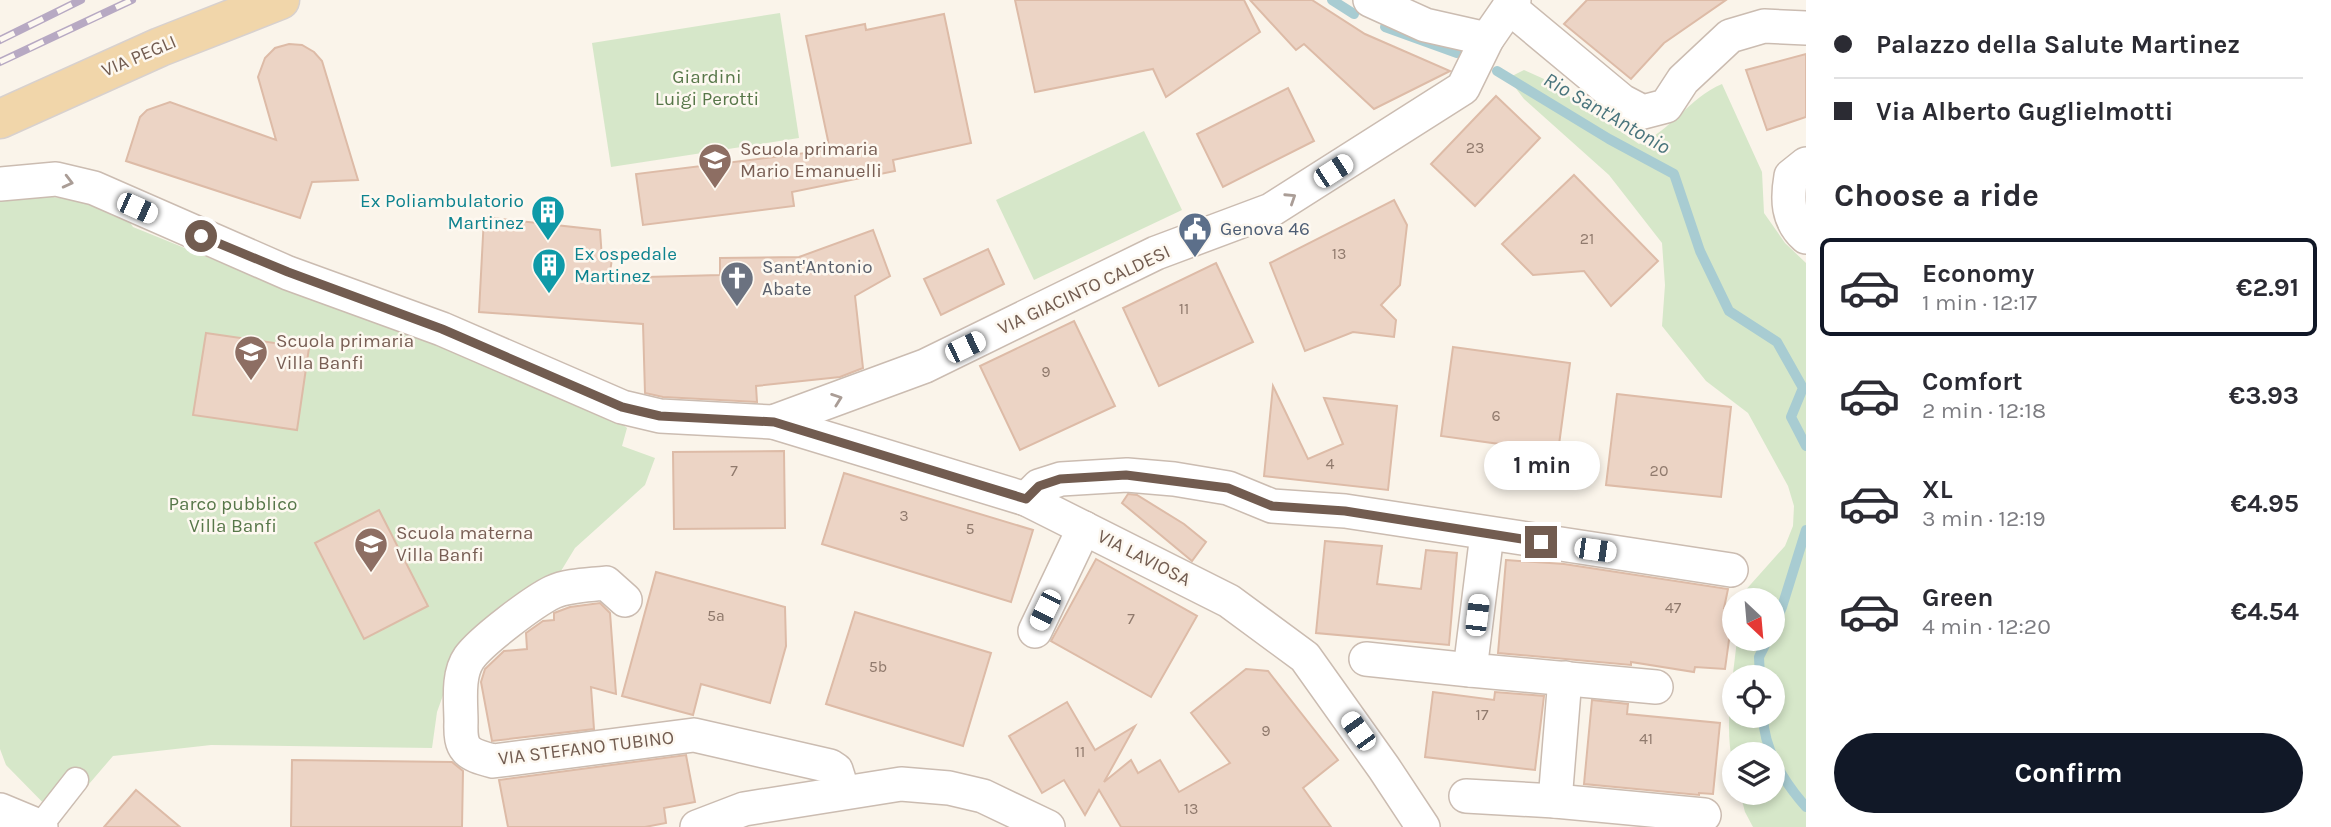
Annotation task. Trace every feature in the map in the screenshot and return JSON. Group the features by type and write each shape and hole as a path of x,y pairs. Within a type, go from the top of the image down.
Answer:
{"main road":[{"name":"VIA PEGLI","path":"0,119 160,47 280,0"}],"street":[{"path":"1370,0 1425,25 1487,39"},
{"path":"1512,3 1622,101 1643,112 1666,106 1683,80 1730,36 1764,26 1806,28"},
{"name":"VIA GIACINTO CALDESI","path":"0,184 56,179 94,188 288,272 442,329 622,407 660,416 774,422 925,366 1156,253 1271,210 1463,88 1487,39 1512,3"},
{"path":"1806,164 1791,176 1786,202 1799,231 1806,237"},
{"name":"VIA LAVIOSA","path":"774,422 1026,499 1228,601 1305,657 1423,827"},
{"path":"1026,499 1039,486 1060,479 1126,475 1228,488 1272,506 1345,511 1731,570"},
{"path":"1035,631 1084,528"},
{"path":"1470,670 1487,534"},
{"name":"VIA STEFANO TUBINO","path":"625,600 606,583 554,592 507,623 468,659 462,678 460,740 466,749 473,756 493,761 694,735 830,766 841,779 844,792"},
{"path":"1366,659 1656,687"},
{"path":"1555,801 1565,678"},
{"path":"0,812 41,827 76,780"},
{"path":"697,827 744,809 901,783 949,788 983,796 1048,827"},
{"path":"1466,796 1555,801 1703,815"},
{"path":"0,812 10,827"}],"green space":[{"name":"Giardini Luigi Perotti","path":"780,13 799,138 611,167 592,43"},
{"path":"1524,70 1544,79 1639,144 1661,131 1700,97 1722,84 1762,172 1764,213 1785,243 1806,263 1806,827 1753,827 1743,805 1785,805 1785,742 1730,742 1729,737 1729,728 1785,728 1785,665 1734,665 1736,651 1785,651 1785,588 1747,588 1785,546 1793,526 1794,506 1788,486 1748,413 1706,381 1662,326 1665,285 1662,243 1609,175 1524,99 1508,78"},
{"path":"1144,131 1182,210 1034,280 996,200"},
{"name":"Parco pubblico Villa Banfi","path":"31,194 75,200 124,213 133,227 276,285 421,336 617,420 627,428 622,446 655,458 645,485 575,548 561,571 545,585 517,597 477,626 456,659 437,712 432,748 211,745 113,756 59,819 6,765 0,749 0,198"}],"building":[{"path":"1015,0 1244,0 1260,32 1166,97 1153,69 1035,92"},
{"path":"1250,0 1312,0 1365,34 1450,71 1374,109 1304,44 1296,50"},
{"path":"1587,0 1726,0 1664,43 1631,79 1564,24"},
{"path":"944,14 971,143 893,160 895,171 792,192 794,206 643,225 636,174 830,150 806,36 865,24 866,30"},
{"path":"289,44 302,45 322,61 358,180 312,182 300,218 126,161 140,117 147,110 170,102 276,140 258,77 265,58 275,48"},
{"path":"1806,54 1806,117 1767,130 1746,70"},
{"path":"1288,88 1314,141 1223,187 1197,134"},
{"path":"1496,96 1540,138 1475,206 1431,164"},
{"path":"1574,175 1658,261 1611,306 1584,271 1533,275 1502,244"},
{"path":"1394,200 1407,225 1400,285 1381,305 1396,320 1394,337 1353,332 1305,351 1270,263"},
{"name":"Sant'Antonio Abate","path":"484,217 600,230 602,259 612,259 609,278 720,275 720,258 799,257 873,230 890,276 855,296 863,368 840,377 756,386 757,402 663,397 645,393 643,324 479,312"},
{"path":"988,249 1004,284 941,315 924,279"},
{"path":"1216,263 1253,342 1159,386 1123,308"},
{"path":"1074,321 1115,406 1020,450 980,366"},
{"name":"Scuola primaria Villa Banfi","path":"206,333 309,348 297,430 193,415"},
{"path":"1453,347 1570,363 1558,452 1441,436"},
{"path":"1273,386 1308,459 1343,444 1324,398 1397,406 1388,490 1264,476"},
{"path":"1617,394 1731,407 1721,497 1606,485"},
{"path":"784,451 785,528 674,529 673,452"},
{"path":"844,473 1033,530 1011,602 822,544"},
{"path":"1128,494 1137,495 1184,524 1206,542 1192,561 1122,503"},
{"name":"Scuola materna Villa Banfi","path":"379,510 428,606 364,639 315,543"},
{"path":"1325,541 1382,546 1377,584 1421,589 1426,550 1457,553 1449,645 1316,633"},
{"path":"1096,559 1197,616 1151,697 1051,641"},
{"path":"1506,560 1564,564 1722,588 1722,651 1727,651 1726,665 1722,665 1722,669 1695,667 1694,672 1631,662 1631,665 1498,653"},
{"path":"656,572 785,607 786,646 770,703 701,684 693,715 622,696"},
{"path":"600,603 610,613 616,694 591,687 594,729 492,741 481,682 485,669 504,651 527,649 526,633 543,621 554,620 554,613 570,607"},
{"path":"855,612 991,653 963,746 826,704"},
{"path":"1246,669 1268,671 1338,760 1303,788 1331,827 1121,827 1099,790 1085,815 1064,780 1042,793 1009,736 1067,702 1095,750 1135,726 1104,782 1131,760 1138,773 1160,760 1179,792 1230,763 1191,713"},
{"path":"1433,692 1494,700 1495,692 1544,696 1535,770 1425,757"},
{"path":"1592,700 1628,704 1627,714 1720,723 1713,794 1584,784"},
{"path":"686,755 695,802 664,808 666,823 645,827 508,827 499,780"},
{"path":"292,760 452,762 463,771 462,827 291,827"},
{"path":"136,790 180,827 104,827"}],"waterway":[{"name":"Rio Sant'Antonio","path":"1332,0 1354,14"},
{"name":"Rio Sant'Antonio","path":"1385,27 1457,53"},
{"name":"Rio Sant'Antonio","path":"1497,71 1609,139 1674,174 1700,251 1729,311 1777,342 1803,388 1791,417 1806,446"},
{"name":"Rio Sant'Antonio","path":"1785,597 1806,530"},
{"name":"Rio Sant'Antonio","path":"1759,665 1762,651"},
{"name":"Rio Sant'Antonio","path":"1764,728 1777,765 1806,807"}],"railway":[{"path":"0,40 81,0"},
{"path":"0,62 132,0"}],"place":[{"name":"Scuola primaria Mario Emanuelli","path":"715,190"},
{"name":"Ex Poliambulatorio Martinez","path":"548,242"},
{"name":"Genova 46","path":"1195,259"},
{"name":"Ex ospedale Martinez","path":"549,295"},
{"name":"Sant'Antonio Abate","path":"737,308"},
{"name":"Scuola primaria Villa Banfi","path":"251,382"},
{"name":"Scuola materna Villa Banfi","path":"371,574"}],"route":[{"path":"201,236 288,272 442,329 622,407 660,416 774,422 1026,499 1039,486 1060,479 1126,475 1174,479 1228,488 1272,506 1345,511 1541,542"}]}
